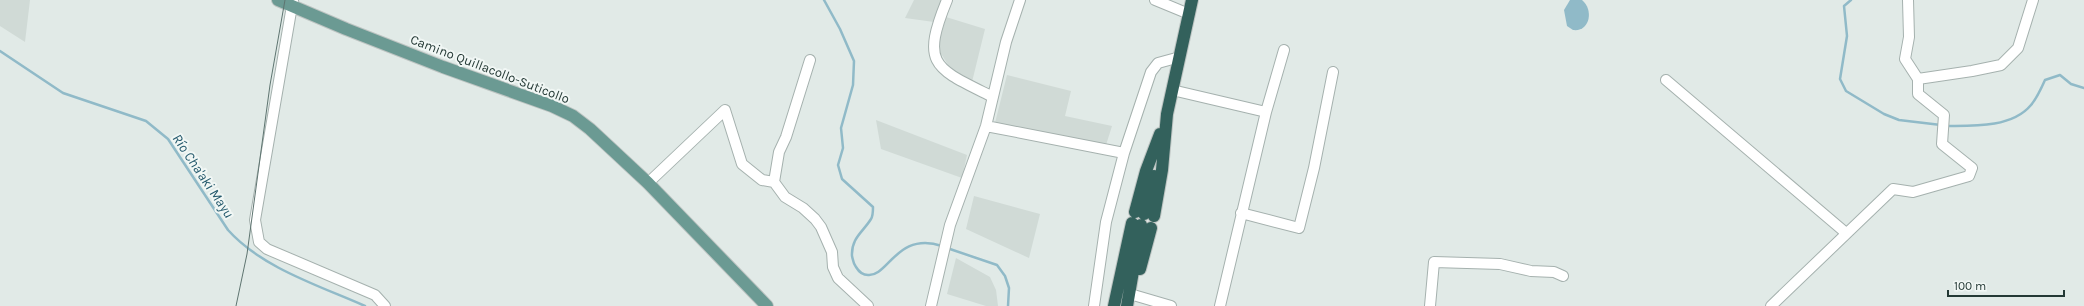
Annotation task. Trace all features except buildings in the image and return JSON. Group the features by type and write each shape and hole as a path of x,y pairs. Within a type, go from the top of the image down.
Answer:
{"highway":[{"path":"1128,300 1143,220 1163,139 1192,0"},
{"path":"1114,306 1143,220 1146,171 1167,114"}],"main road":[{"name":"Camino Quillacollo-Suticollo","path":"278,0 292,3 346,30 552,106 572,116 590,129 648,183 767,306"}],"street":[{"path":"947,0 934,37 933,47 936,57 941,66 952,77 993,97"},
{"path":"931,306 947,237 986,126 1006,42 1020,0"},
{"path":"1155,0 1189,14"},
{"path":"1771,306 1893,189 1913,192 1969,176 1972,168 1942,144 1944,115 1918,94 1918,78 1904,59 1909,37 1908,0"},
{"path":"1918,78 1972,71 2001,65 2018,48 2034,0"},
{"path":"292,3 255,220 259,242 267,249 376,295 385,306"},
{"path":"1220,306 1266,112 1284,50"},
{"path":"1094,306 1106,222 1124,153 1151,72 1158,63 1180,57"},
{"path":"774,182 779,152 786,137 810,60"},
{"path":"1241,213 1299,228 1314,168 1333,72"},
{"path":"1666,80 1846,233"},
{"path":"1172,90 1266,112"},
{"path":"648,183 725,110 742,164 762,180 774,182 785,197 803,208 815,219 821,227 832,252 833,267 838,278 868,306"},
{"path":"986,126 1124,153"},
{"path":"1430,306 1434,262 1500,264 1531,271 1554,272 1563,276"},
{"path":"1128,300 1171,306"}],"shaded area":[{"path":"0,0 30,0 25,42 0,26"},
{"path":"914,0 943,0 934,22 905,18"},
{"path":"946,17 985,29 972,82 950,68 940,52 940,39"},
{"path":"1007,75 1071,91 1065,116 1112,126 1106,145 995,123"},
{"path":"876,120 967,155 962,178 881,149"},
{"path":"974,196 1040,214 1029,258 966,229"},
{"path":"956,258 990,277 996,290 998,306 986,306 947,294"}],"water":[{"path":"1570,0 1582,0 1588,9 1588,20 1583,28 1579,30 1573,30 1567,26 1564,10"}],"waterway":[{"path":"824,0 840,29 854,61 853,85 841,128 843,148 838,165 842,179 873,207 872,218 853,244 852,256 854,264 862,274 875,274 904,249 914,244 927,243 942,246"},
{"path":"1851,0 1844,6 1847,36 1840,79 1846,91 1884,114 1899,120 1941,125"},
{"name":"Río Cha'aki Mayu","path":"0,51 63,93 146,121 168,139 228,230 242,243 257,255 292,275 365,306"},
{"path":"1946,126 1991,124 2003,122 2013,118 2023,113 2031,105 2045,80 2060,75 2071,84 2084,88"},
{"path":"947,248 997,265 1005,276 1009,288 1008,306"}],"tram line":[{"path":"236,306 247,254 270,85 285,0"}]}
